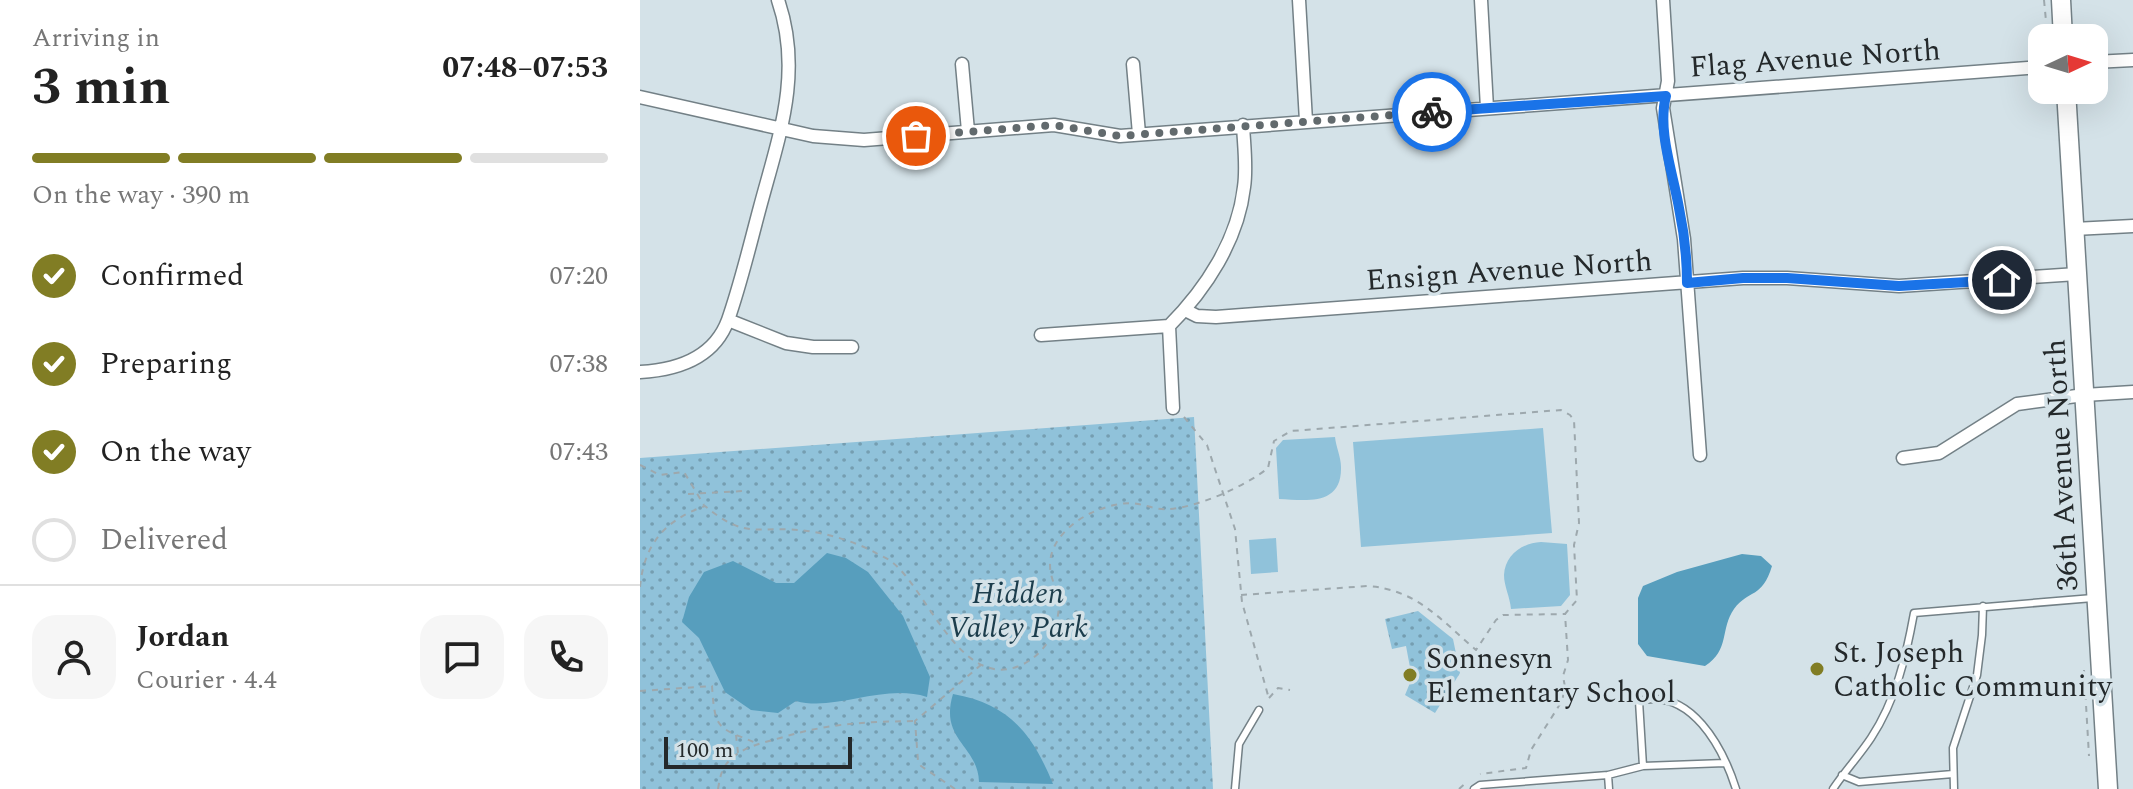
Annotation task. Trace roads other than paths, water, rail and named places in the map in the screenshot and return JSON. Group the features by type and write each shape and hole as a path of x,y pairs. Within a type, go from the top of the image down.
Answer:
{"street":[{"path":"640,372 678,367 697,358 714,344 728,320 781,128 790,62 788,36 778,0"},
{"path":"1299,0 1306,121"},
{"path":"1481,0 1487,108"},
{"path":"1663,0 1668,81 1664,122 1684,239 1700,455"},
{"path":"2061,0 2062,24"},
{"path":"2108,61 2133,60"},
{"path":"962,64 968,131"},
{"path":"1133,64 1139,134"},
{"name":"Flag Avenue North","path":"640,97 813,136 864,140 1054,125 1120,136 2028,68"},
{"name":"36th Avenue North","path":"2067,104 2108,789"},
{"path":"1041,335 1169,326 1185,310 1211,276 1238,218 1245,186 1243,125"},
{"path":"2074,229 2133,226"},
{"name":"Ensign Avenue North","path":"1185,310 1197,316 1216,317 1743,278 1899,286 2077,274"},
{"path":"728,320 786,343 852,347"},
{"path":"1169,326 1173,408"},
{"path":"1903,458 1939,453 2017,404 2133,392"}],"lane":[{"path":"1833,789 1872,737 1890,704 1908,648 1914,613 2097,598"},
{"path":"1954,789 1953,748 1977,675 1983,606"},
{"path":"1643,766 1639,701 1675,704 1687,710 1710,735 1736,789"},
{"path":"1235,789 1239,744 1259,710"},
{"path":"1474,789 1480,785 1608,775 1643,766 1725,763"},
{"path":"1842,775 1859,782 1953,774"},
{"path":"1608,775 1609,789"}],"place":[{"name":"St. Joseph Catholic Community","path":"1817,669"},
{"name":"Sonnesyn Elementary School","path":"1410,675"}],"park label":[{"name":"Hidden Valley Park","path":"1018,610"}]}
